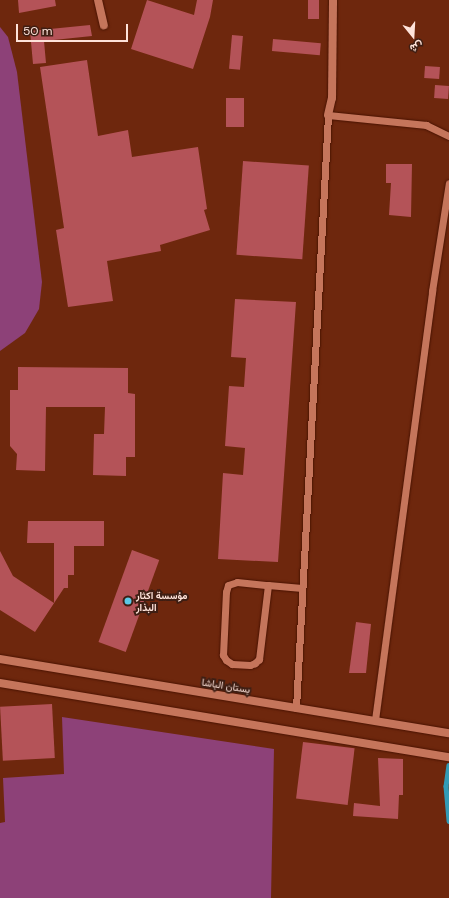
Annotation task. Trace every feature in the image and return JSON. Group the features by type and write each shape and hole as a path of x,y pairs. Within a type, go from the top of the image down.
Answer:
{"street":[{"path":"98,0 104,25"},
{"path":"328,115 332,98 333,0"},
{"name":"بستان الباشا","path":"0,659 374,720 399,726 449,733"},
{"path":"0,683 449,757"}],"lane":[{"path":"296,708 328,115 426,125 449,136"},
{"path":"374,720 431,299 449,183"},
{"path":"268,585 260,659 256,663 250,665 232,664 226,660 223,655 226,592 228,585 237,582 302,588"}],"shaded area":[{"path":"0,27 8,37 17,72 42,282 39,309 25,333 0,351"},
{"path":"62,717 274,749 271,898 0,898 0,823 5,822 3,778 64,774"}],"building":[{"path":"18,0 55,0 56,6 19,13"},
{"path":"147,0 194,15 197,0 213,0 210,17 193,69 131,49"},
{"path":"308,0 319,0 319,19 308,19"},
{"path":"90,25 92,36 44,41 46,63 33,64 30,31"},
{"path":"232,35 243,36 240,70 229,69"},
{"path":"273,39 321,43 320,55 272,51"},
{"path":"87,60 98,136 128,130 132,157 198,147 207,209 204,210 210,230 160,245 161,251 107,261 113,301 68,307 56,230 64,228 40,67"},
{"path":"425,66 440,67 439,79 424,78"},
{"path":"435,85 449,86 448,99 434,98"},
{"path":"226,98 244,98 244,127 226,127"},
{"path":"243,161 309,166 302,259 236,255"},
{"path":"386,164 412,164 411,217 389,215 391,183 386,183"},
{"path":"235,299 296,302 278,562 218,559 223,473 243,475 245,448 225,446 229,386 244,387 246,358 231,357"},
{"path":"18,367 128,368 128,393 135,394 135,457 126,457 126,476 93,475 94,434 104,434 105,407 46,407 45,471 16,470 17,454 10,446 10,390 18,390"},
{"path":"28,521 104,521 104,546 74,546 74,575 68,575 68,588 64,588 35,632 0,610 0,551 13,576 54,603 54,543 27,543"},
{"name":"مؤسسة اكثار البذار","path":"132,550 159,560 126,652 98,642"},
{"path":"356,622 371,624 366,673 349,673"},
{"path":"52,704 55,758 3,761 0,707"},
{"path":"303,742 355,748 348,805 296,799"},
{"path":"378,758 403,759 403,795 399,795 398,819 353,816 354,803 380,806"}],"waterway":[{"path":"449,765 446,786 449,821"}],"place":[{"name":"مؤسسة اكثار البذار","path":"128,601"}]}
